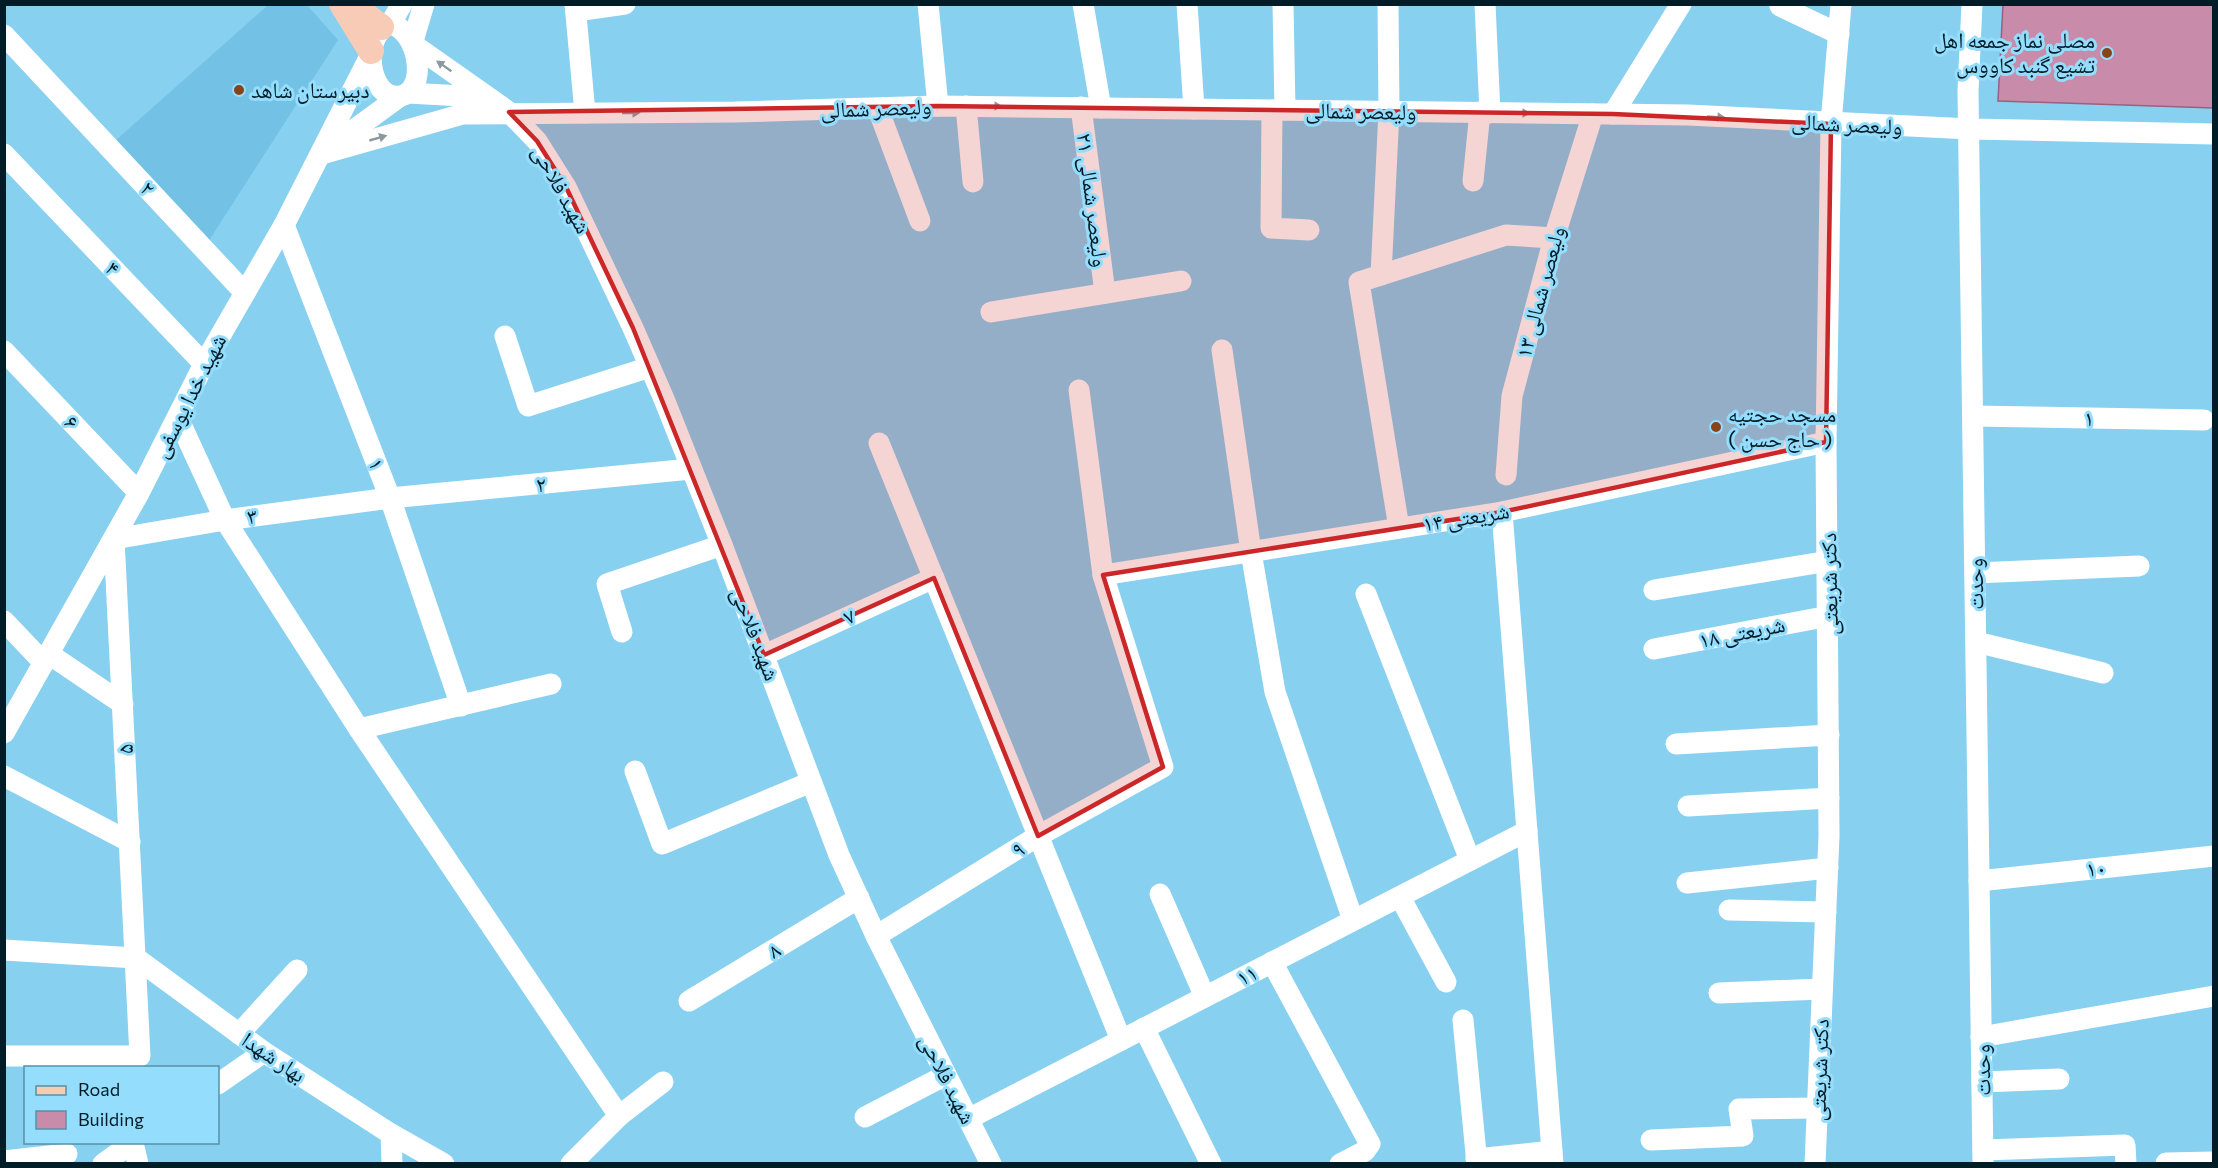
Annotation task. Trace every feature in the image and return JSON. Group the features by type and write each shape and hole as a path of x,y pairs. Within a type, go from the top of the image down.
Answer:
{"main road":[{"path":"342,4 371,54"},
{"path":"351,4 386,26"}],"street":[{"path":"402,4 386,26 375,34 371,54 373,74 381,88 387,94 462,96 509,112"},
{"path":"322,154 404,95 414,83 417,69 413,43 424,4"},
{"path":"585,113 576,8 625,4"},
{"path":"928,4 938,106"},
{"name":"ولیعصر شمالی ۲۱","path":"1083,4 1105,293"},
{"path":"1187,4 1194,109"},
{"path":"1283,4 1271,228 1309,230"},
{"path":"1382,275 1389,111 1388,4"},
{"path":"1473,181 1485,112 1485,4"},
{"name":"ولیعصر شمالی ۱۳","path":"1506,475 1512,396 1554,238 1603,114 1681,4"},
{"name":"دکتر شریعتی","path":"1815,1164 1828,868 1829,561 1826,442 1831,124 1842,4"},
{"name":"وحدت","path":"1972,4 1968,91 1983,1157"},
{"path":"1780,6 1839,34"},
{"path":"386,26 398,25 413,43"},
{"name":"۲","path":"4,35 245,293"},
{"name":"شهید فلاحی","path":"413,43 509,112 537,141 566,187 650,367 722,545 811,782 859,898 991,1164"},
{"name":"شهید خدا یوسفی","path":"4,733 139,493 204,363 284,225 371,54"},
{"path":"966,106 973,182"},
{"name":"ولیعصر شمالی","path":"509,112 585,113 966,106 1485,112 1688,115 1831,124 2214,134"},
{"path":"879,109 920,221"},
{"path":"322,154 463,114 509,112"},
{"name":"۴","path":"4,154 204,363"},
{"name":"۱","path":"284,225 390,498 461,706"},
{"path":"1399,528 1359,282 1506,236 1554,238"},
{"path":"991,312 1181,281"},
{"path":"505,336 528,406 650,367"},
{"path":"1222,350 1251,552 1275,692 1353,920"},
{"name":"۶","path":"4,351 139,493"},
{"path":"1079,390 1103,575"},
{"name":"۱","path":"1973,416 2204,420"},
{"path":"178,418 225,520 359,729 618,1116"},
{"name":"شریعتی ۱۴","path":"1103,575 1502,512 1826,442"},
{"path":"879,443 1121,1040"},
{"name":"۲","path":"390,498 691,470"},
{"name":"۳","path":"114,539 225,520 390,498"},
{"path":"1463,1020 1477,1161 1552,1157 1502,512"},
{"name":"۵","path":"18,1060 140,1056 114,539"},
{"path":"622,632 607,584 722,545"},
{"path":"1654,590 1829,561"},
{"path":"1975,573 2139,566"},
{"name":"۹","path":"876,936 1038,836 1163,767 1103,575"},
{"name":"۷","path":"764,655 933,578"},
{"path":"1366,594 1470,860"},
{"name":"شریعتی ۱۸","path":"1654,649 1829,616"},
{"path":"4,621 47,659 123,704"},
{"path":"1976,642 2103,673"},
{"path":"359,729 551,684"},
{"path":"1676,744 1829,735"},
{"path":"634,771 662,844 811,782"},
{"path":"4,776 130,842"},
{"path":"1688,806 1829,798"},
{"name":"۱۱","path":"968,1119 1527,831"},
{"name":"۱۰","path":"1979,881 2214,856"},
{"path":"1687,884 1828,868"},
{"path":"1160,894 1205,997"},
{"path":"1400,897 1446,982"},
{"name":"۸","path":"689,1001 859,898"},
{"path":"1729,910 1826,912"},
{"path":"4,950 136,958"},
{"name":"بهار شهدا","path":"136,958 264,1052 391,1134 444,1164"},
{"path":"1272,962 1370,1144 1365,1151 1340,1164"},
{"path":"239,1034 297,970"},
{"path":"1719,993 1822,989"},
{"path":"1981,1037 2214,996"},
{"path":"1144,1028 1211,1164"},
{"path":"219,1083 264,1052"},
{"path":"865,1117 946,1075"},
{"path":"1982,1082 2059,1079"},
{"path":"571,1164 618,1116 663,1082"},
{"path":"1651,1140 1743,1136 1739,1109 1817,1108"},
{"path":"391,1134 392,1164"},
{"path":"103,1164 132,1144"},
{"path":"133,1144 138,1164"},
{"path":"1983,1157 2125,1145 2126,1164"},
{"path":"4,1161 67,1153"},
{"path":"2166,1162 2214,1162"}],"highlighted area":[{"path":"938,106 1613,114 1831,124 1826,442 1502,512 1103,575 1163,767 1038,836 934,578 764,655 633,328 566,187 537,141 509,112"}],"shaded area":[{"name":"دبیرستان شاهد","path":"268,5 307,5 338,40 208,242 116,140"}],"building":[{"name":"مصلی نماز جمعه اهل تشیع گنبد کاووس","path":"2003,4 2214,4 2214,108 1998,101"}],"place":[{"name":"مصلی نماز جمعه اهل تشیع گنبد کاووس","path":"2107,53"},
{"name":"دبیرستان شاهد","path":"239,90"},
{"name":"مسجد حجتیه ( حاج حسن )","path":"1716,427"}]}
